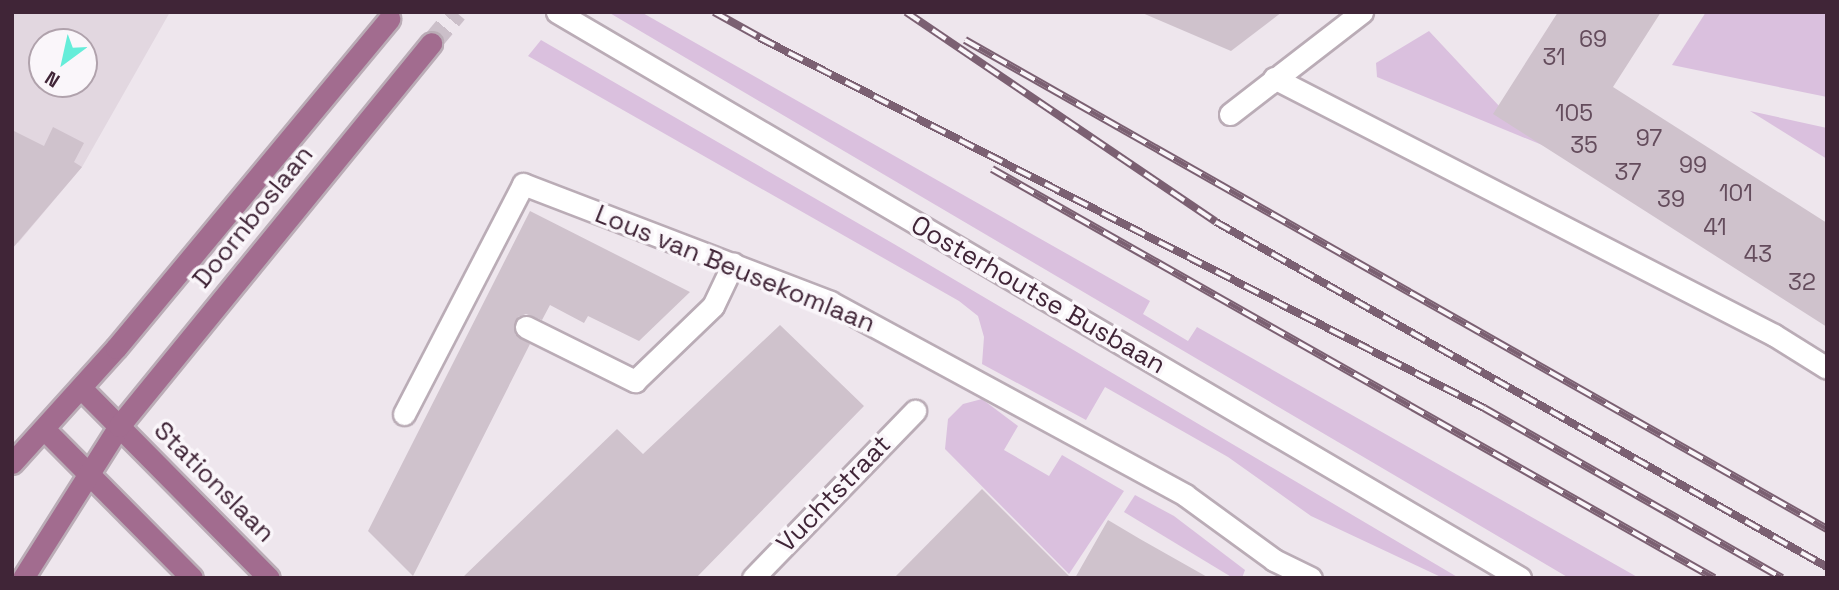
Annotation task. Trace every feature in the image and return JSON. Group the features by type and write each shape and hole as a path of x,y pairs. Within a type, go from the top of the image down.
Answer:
{"main road":[{"name":"Doornboslaan","path":"12,463 80,388 389,19"},
{"name":"Doornboslaan","path":"23,578 119,426 431,43"},
{"path":"80,388 119,426"},
{"name":"Stationslaan","path":"119,426 269,578"},
{"path":"44,429 192,578"}],"street":[{"path":"1230,114 1362,12"},
{"name":"Oosterhoutse Busbaan","path":"559,14 1520,578"},
{"path":"1274,78 1774,335 1827,368"},
{"name":"Lous van Beusekomlaan","path":"404,414 523,184 830,302 957,368 1185,495 1278,563 1311,578"},
{"path":"526,327 635,382 713,306 733,264"},
{"name":"Vuchtstraat","path":"754,578 915,411"}],"shaded area":[{"path":"12,12 170,12 82,167 18,243 12,240"},
{"path":"608,12 641,12 1150,301 1143,314 1188,341 1197,327 1639,578 1569,578"},
{"path":"1706,12 1827,12 1827,97 1672,65"},
{"path":"1429,31 1500,107 1593,166 1377,77 1376,63"},
{"path":"541,40 894,244 1459,578 1443,578 1311,516 1228,457 1105,387 1086,420 982,364 984,337 978,316 959,301 528,56"},
{"path":"1750,111 1827,128 1827,159"},
{"path":"982,399 1018,426 1004,450 1049,476 1062,455 1124,491 1069,574 945,449 948,419 963,404"},
{"path":"1135,495 1174,516 1245,570 1242,578 1233,578 1124,512"}],"building":[{"path":"1140,12 1282,12 1231,51"},
{"path":"1558,12 1661,12 1613,87 1827,223 1827,327 1493,114"},
{"path":"53,127 84,143 74,162 82,167 12,249 12,130 44,146"},
{"path":"530,211 690,292 639,341 588,316 584,323 550,305 542,320 526,314 518,317 515,334 530,344 413,576 368,531"},
{"path":"780,325 864,406 696,578 462,578 617,429 643,454"},
{"path":"982,489 1071,578 894,578"},
{"path":"1108,520 1140,539 1209,578 1075,578"}],"tunnel":[{"path":"431,43 457,12"}],"railway":[{"path":"714,12 770,43"},
{"path":"906,12 1216,222 1827,567"},
{"path":"760,38 1484,408 1782,578"},
{"path":"965,40 1827,529"},
{"path":"992,169 1714,578"}]}
